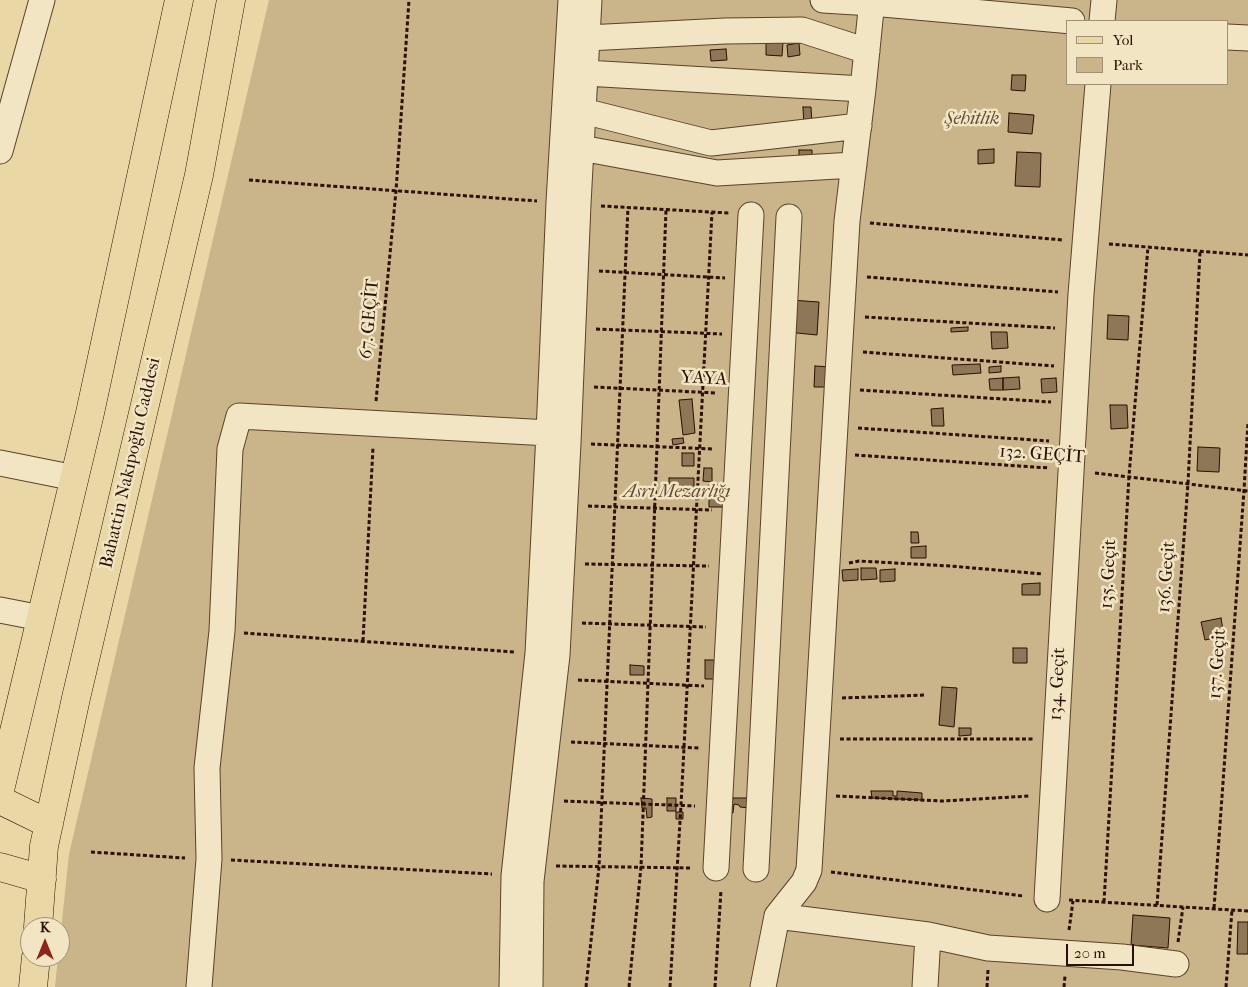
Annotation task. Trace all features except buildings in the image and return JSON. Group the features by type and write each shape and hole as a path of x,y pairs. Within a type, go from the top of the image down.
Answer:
{"main road":[{"path":"0,790 90,413 179,0"},
{"name":"Bahattin Nakıpoğlu Caddesi","path":"39,917 44,846 76,698 199,175 231,0"},
{"path":"0,800 49,824"},
{"path":"0,867 42,879"},
{"path":"33,987 35,967"}],"street":[{"path":"0,152 42,0"},
{"path":"530,987 531,881 524,871 541,800 555,679 565,506 559,438 559,202 571,0"},
{"path":"512,987 524,871 538,653 559,438 571,386 589,0"},
{"path":"823,0 872,2 1066,20"},
{"path":"1102,20 1104,0"},
{"path":"763,987 777,916 804,882 808,870 847,221 872,2"},
{"path":"587,38 725,31 802,30 867,51"},
{"path":"1228,37 1248,38"},
{"path":"585,73 863,89"},
{"name":"134. Geçit","path":"1047,899 1076,367 1098,85"},
{"path":"583,111 711,143 859,126"},
{"path":"581,148 717,173 854,165"},
{"path":"716,868 751,215"},
{"path":"756,869 789,217"},
{"path":"199,987 209,859 207,768 222,631 230,449 239,416 374,423 559,438"},
{"path":"0,463 75,478"},
{"path":"0,610 41,618"},
{"path":"777,916 928,935 988,948 1122,957 1176,964"},
{"path":"924,987 928,935"}],"path":[{"name":"67. GEÇİT","path":"364,641 374,423 396,191 409,0"},
{"path":"586,987 599,867 628,207"},
{"path":"630,987 641,867 644,804 666,210"},
{"path":"670,987 678,868 712,212"},
{"name":"135. Geçit","path":"1104,902 1129,476 1148,247"},
{"name":"136. Geçit","path":"1157,905 1188,483 1200,252"},
{"path":"575,270 748,279"},
{"path":"844,276 1081,294"},
{"path":"842,316 1079,330"},
{"path":"573,328 745,335"},
{"path":"840,351 1076,367"},
{"name":"YAYA","path":"571,386 741,394"},
{"path":"837,388 1074,403"},
{"name":"137. Geçit","path":"1214,908 1246,491 1248,422"},
{"path":"835,426 1072,442"},
{"path":"559,438 618,445 738,450"},
{"name":"132. GEÇİT","path":"833,454 1071,470 1246,491"},
{"path":"565,506 735,511"},
{"path":"950,566 1065,576"},
{"path":"559,622 729,627"},
{"path":"222,631 538,653"},
{"path":"555,679 726,687"},
{"path":"819,699 925,695"},
{"path":"816,739 1055,739"},
{"path":"548,741 722,749"},
{"path":"813,795 942,801 1052,795"},
{"path":"541,800 719,807"},
{"path":"91,852 209,859 524,871 599,867 723,868 715,987"},
{"path":"1226,987 1232,910"}],"green space":[{"name":"Asri Mezarlığı","path":"269,0 1248,0 1248,987 55,987 57,967 70,967 70,917 62,917 69,854"}],"park label":[{"name":"Şehitlik","path":"972,120"}]}
